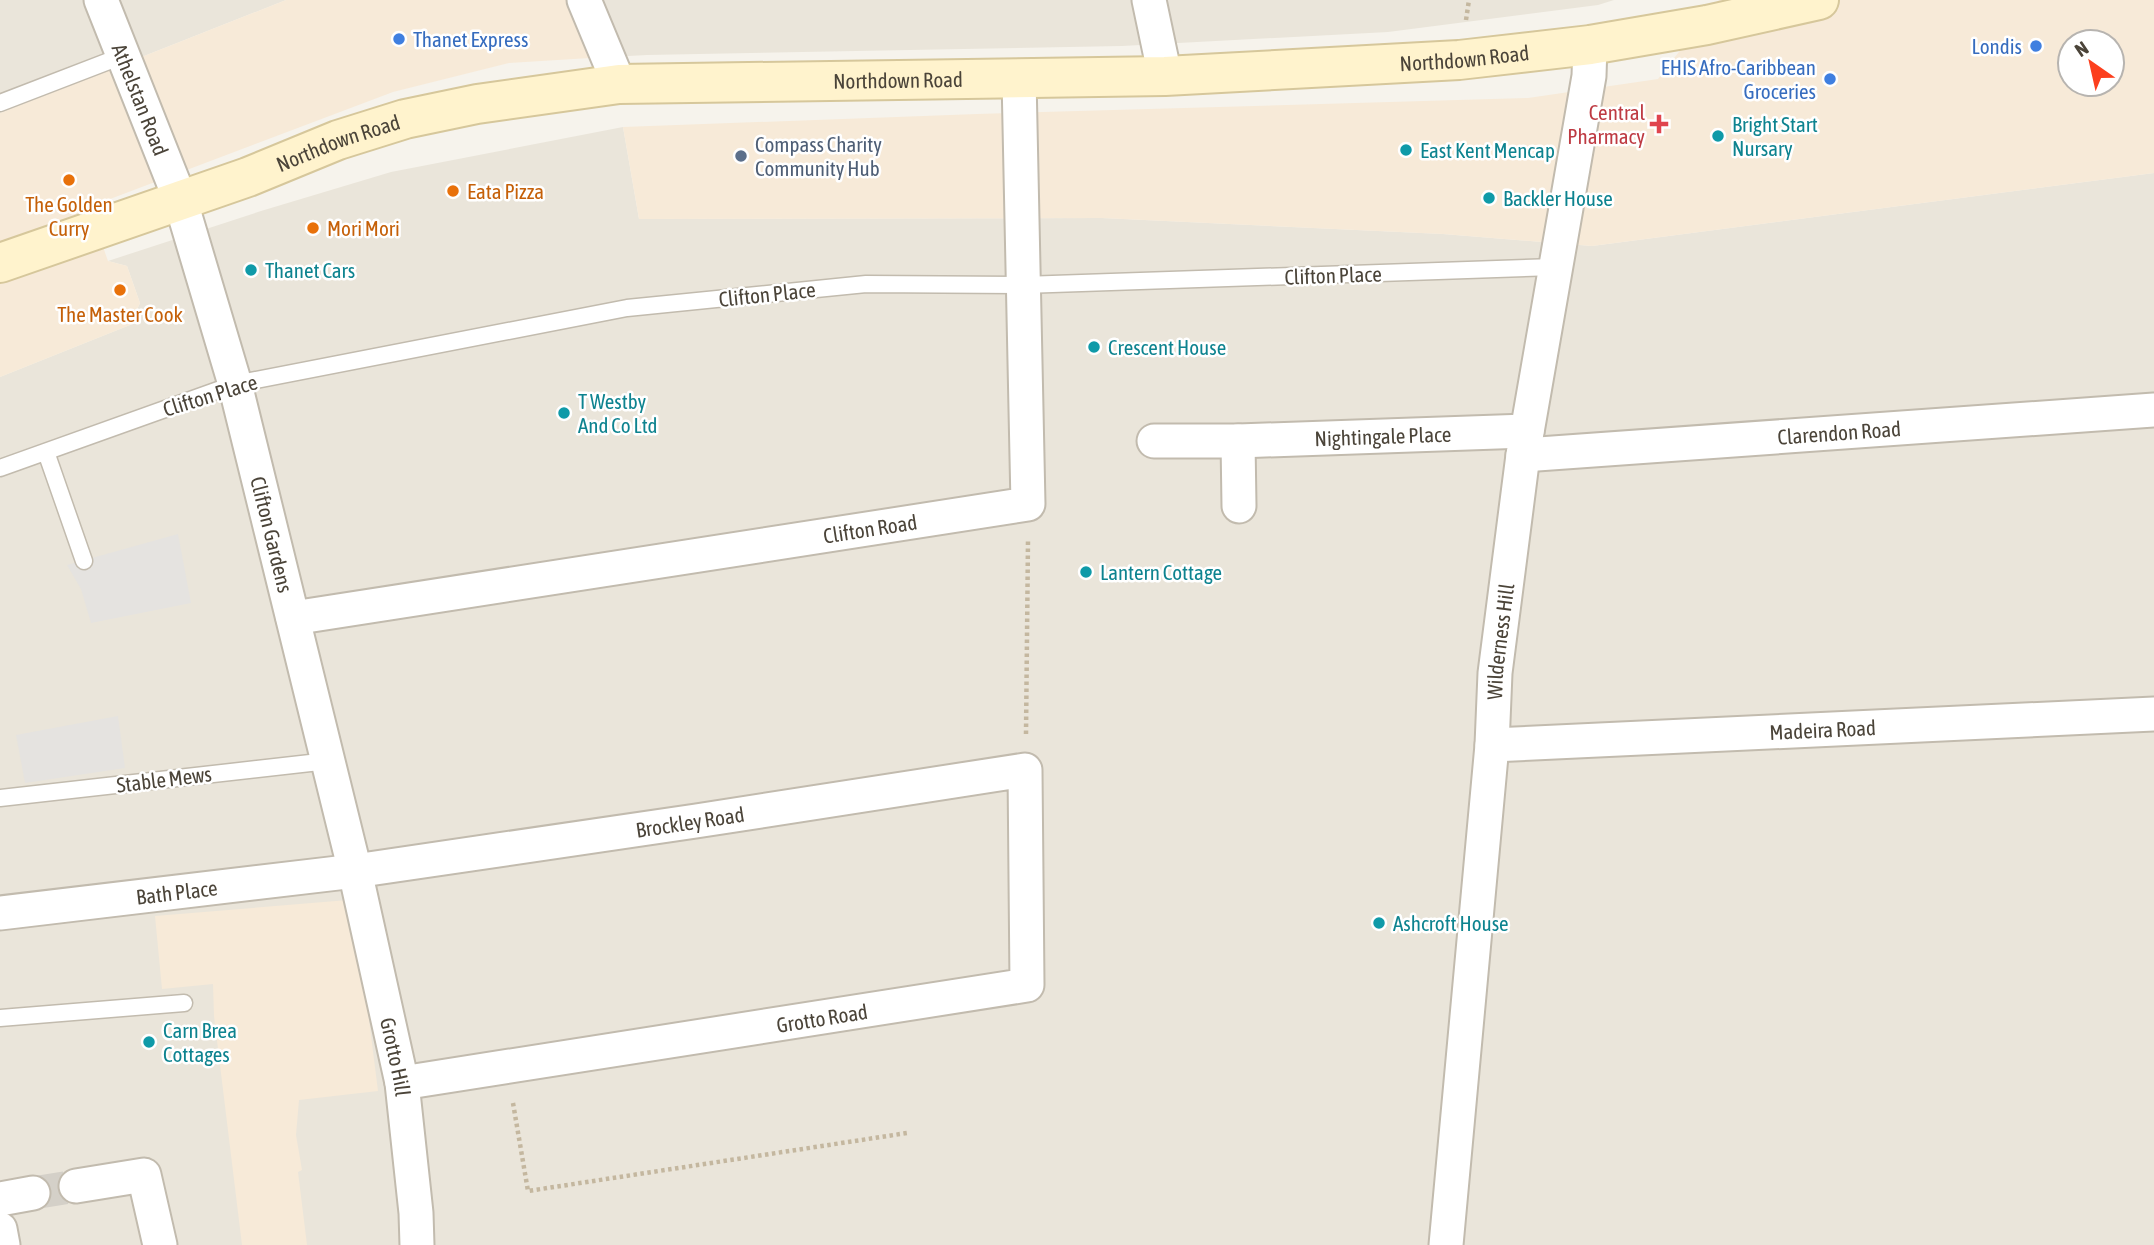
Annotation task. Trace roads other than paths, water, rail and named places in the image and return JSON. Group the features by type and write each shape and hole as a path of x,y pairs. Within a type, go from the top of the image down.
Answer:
{"main road":[{"name":"Northdown Road","path":"0,263 248,177 338,140 405,119 477,104 619,84 1165,76 1459,60 1590,45 1704,13 1819,0"}],"street":[{"name":"Athelstan Road","path":"101,0 180,199"},
{"path":"584,0 619,84"},
{"path":"1149,0 1165,76"},
{"name":"Wilderness Hill","path":"1446,1245 1492,745 1495,673 1525,443 1589,76 1590,45"},
{"path":"1019,78 1023,285"},
{"name":"Clifton Gardens","path":"180,199 235,384 355,871"},
{"name":"Clifton Road","path":"293,618 1028,504 1023,285"},
{"name":"Clarendon Road","path":"1525,443 2154,410"},
{"name":"Nightingale Place","path":"1154,441 1525,443"},
{"path":"1238,441 1239,506"},
{"name":"Madeira Road","path":"1492,745 2154,714"},
{"name":"Brockley Road","path":"355,871 1025,770"},
{"name":"Grotto Road","path":"402,1083 1027,985 1025,770"},
{"name":"Bath Place","path":"0,913 355,871"},
{"name":"Grotto Hill","path":"355,871 402,1083 417,1245"},
{"path":"76,1186 144,1175 160,1245"},
{"path":"0,1199 33,1194"},
{"path":"0,1228 3,1245"}],"lane":[{"path":"0,103 122,56"},
{"name":"Clifton Place","path":"0,468 235,384 627,308 866,284 1023,285 1555,267"},
{"path":"46,452 83,561"},
{"name":"Stable Mews","path":"0,798 328,761"},
{"path":"0,1018 184,1003"}],"tunnel":[{"path":"33,1193 76,1186"}],"place":[{"name":"Thanet Express","path":"399,39"},
{"name":"Londis","path":"2036,46"},
{"name":"EHIS Afro-Caribbean Groceries","path":"1830,79"},
{"name":"Central Pharmacy","path":"1659,124"},
{"name":"Bright Start Nursary","path":"1718,136"},
{"name":"East Kent Mencap","path":"1406,150"},
{"name":"Compass Charity Community Hub","path":"741,156"},
{"name":"The Golden Curry","path":"69,180"},
{"name":"Eata Pizza","path":"453,191"},
{"name":"Backler House","path":"1489,198"},
{"name":"Mori Mori","path":"313,228"},
{"name":"Thanet Cars","path":"251,270"},
{"name":"The Master Cook","path":"120,290"},
{"name":"Crescent House","path":"1094,347"},
{"name":"T Westby And Co Ltd","path":"564,413"},
{"name":"Lantern Cottage","path":"1086,572"},
{"name":"Ashcroft House","path":"1379,923"},
{"name":"Carn Brea Cottages","path":"149,1042"}]}
